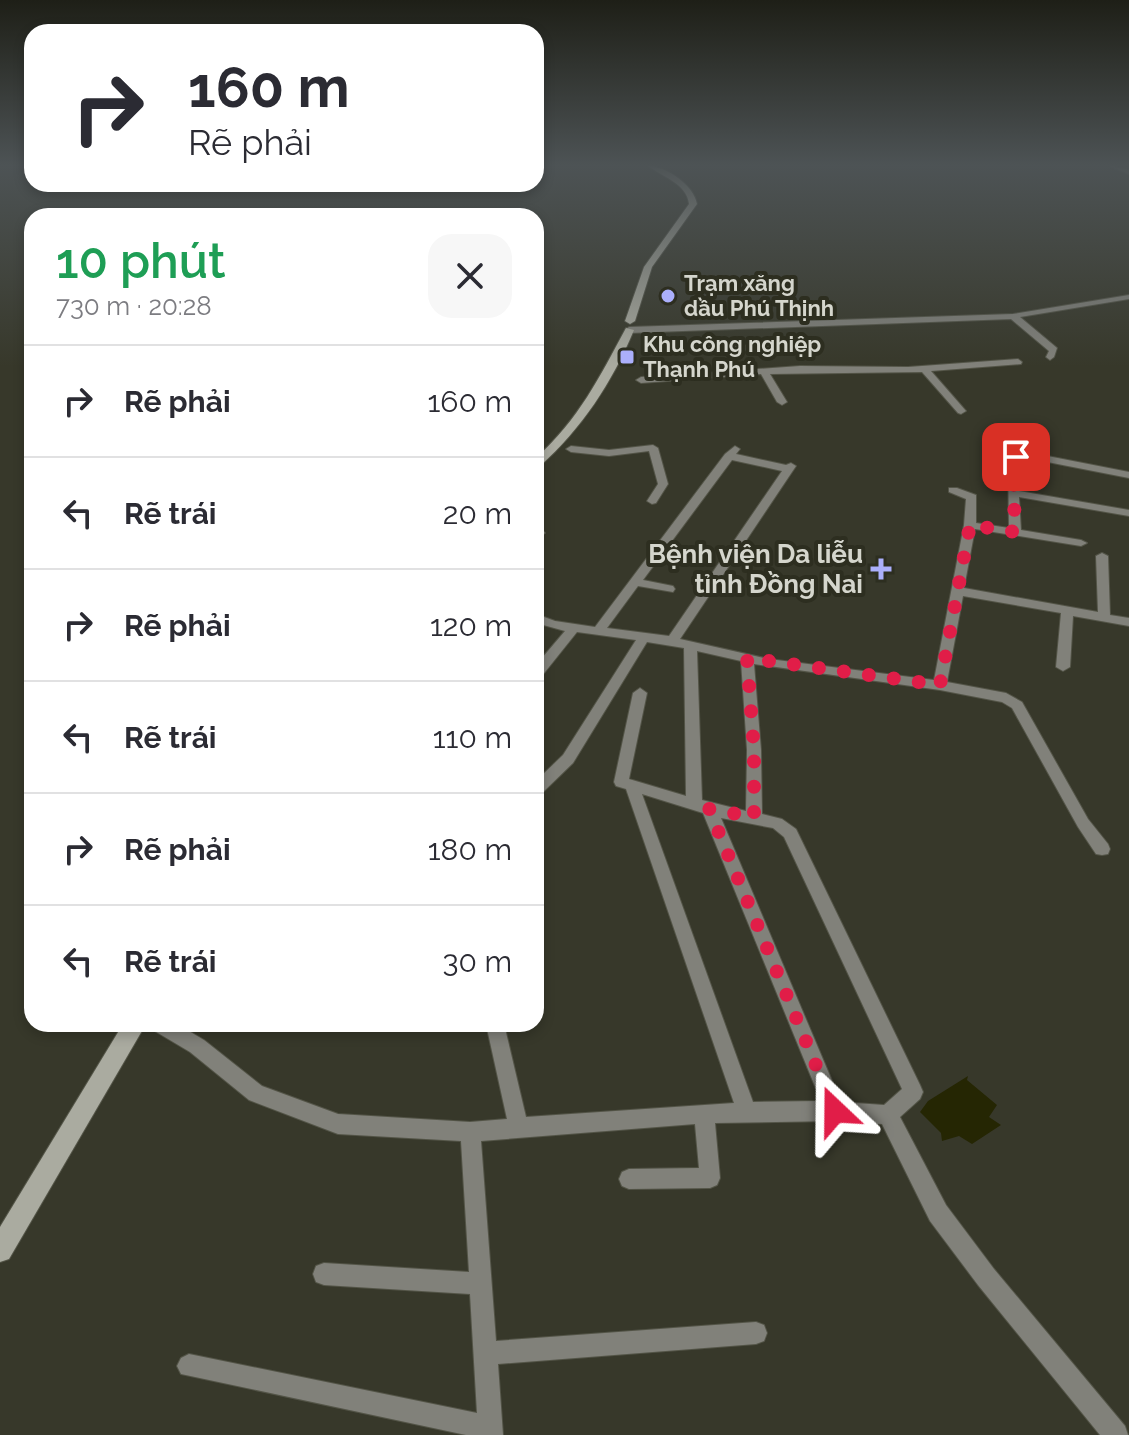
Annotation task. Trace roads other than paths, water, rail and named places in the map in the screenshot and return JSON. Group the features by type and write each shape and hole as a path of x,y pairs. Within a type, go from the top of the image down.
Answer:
{"main road":[{"path":"544,457 559,444 617,360 648,267 672,233"},
{"path":"0,1250 130,1032"}],"street":[{"path":"630,325 1013,316 1129,297"},
{"path":"1013,316 1054,350 1050,357"},
{"path":"711,349 781,346"},
{"path":"641,380 764,371 925,369 1018,362"},
{"path":"925,369 961,411"},
{"path":"764,371 782,402"},
{"path":"571,449 609,453 653,448 663,484 652,501"},
{"path":"598,631 732,452 790,468 672,641"},
{"path":"1015,532 1013,463 1016,457 1027,455 1129,475"},
{"path":"940,685 970,525 972,497 953,490"},
{"path":"1013,493 1129,513"},
{"path":"970,525 1081,543"},
{"path":"1102,556 1104,617"},
{"path":"636,582 669,589"},
{"path":"958,591 1129,622"},
{"path":"1063,667 1067,611"},
{"path":"544,620 574,628 672,641 747,658 940,685 1006,698 1017,705 1083,823 1102,849"},
{"path":"544,664 574,628"},
{"path":"544,782 568,759 644,637"},
{"path":"690,645 702,806 835,1111"},
{"path":"747,658 754,750 754,817"},
{"path":"173,1032 197,1046 242,1085 286,1107 338,1124 470,1132 704,1113 835,1111 888,1115 913,1092 790,833 783,825 702,806 620,780 640,693"},
{"path":"632,786 747,1112"},
{"path":"497,1032 519,1129"},
{"path":"629,1179 710,1178 704,1113"},
{"path":"888,1115 938,1213 986,1277 1116,1435"},
{"path":"189,1366 491,1431 470,1132"},
{"path":"324,1274 480,1284"},
{"path":"485,1353 756,1333"}],"place":[{"name":"Trạm xăng dầu Phú Thịnh","path":"668,296"},
{"name":"Khu công nghiệp Thạnh Phú","path":"627,357"},
{"name":"Bệnh viện Da liễu tỉnh Đồng Nai","path":"881,569"}]}
